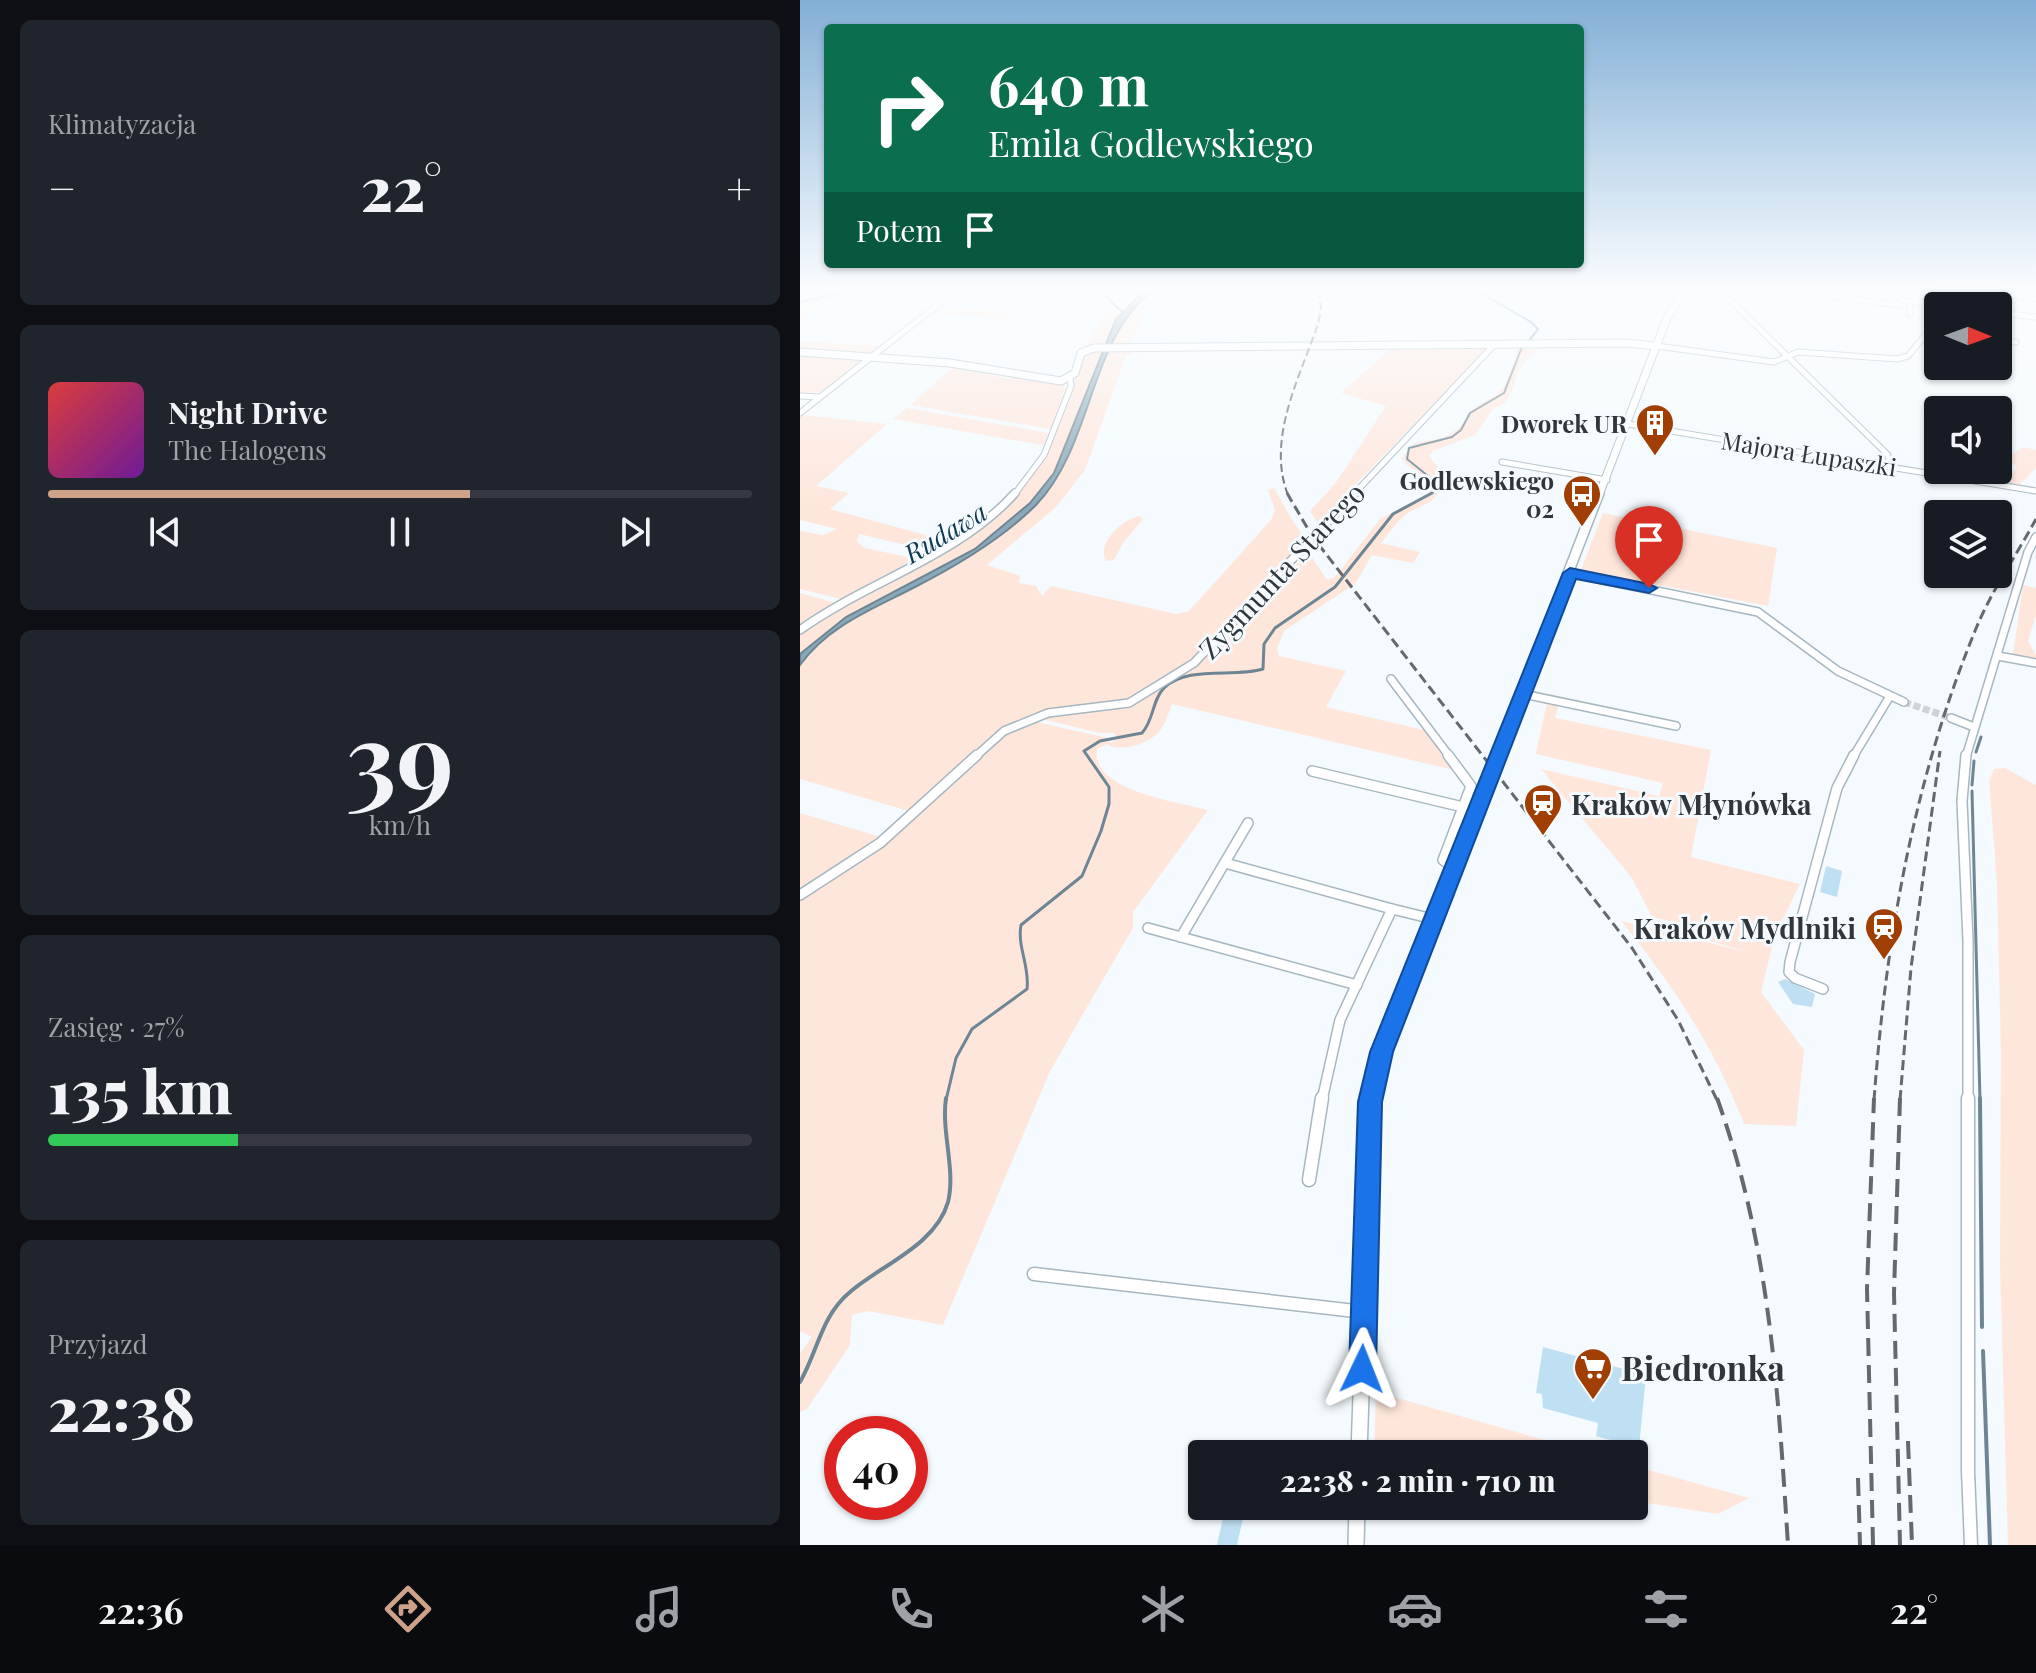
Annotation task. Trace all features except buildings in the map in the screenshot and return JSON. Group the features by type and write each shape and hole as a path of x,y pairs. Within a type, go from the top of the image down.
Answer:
{"street":[{"path":"800,413 863,364"},
{"path":"956,364 1050,380 1070,378 1079,364"},
{"name":"Zygmunta Starego","path":"800,895 880,843 1004,731 1048,713 1129,703 1194,663 1476,364"},
{"path":"1359,1440 1366,1185 1373,1083 1433,919 1650,364"},
{"path":"1798,364 1888,455 1889,465"},
{"path":"800,630 840,603 933,557 1001,509 1038,464 1071,386 1070,378"},
{"path":"800,396 820,397"},
{"name":"Majora Łupaszki","path":"1628,424 2036,491"},
{"path":"1502,462 1607,480"},
{"path":"1971,1545 1968,1441 1968,941 1962,801 1966,754 2025,562 2036,537"},
{"path":"1570,573 1758,612 1838,671 1904,702"},
{"path":"1998,656 2036,663"},
{"path":"1391,679 1471,786 1443,860 1454,868"},
{"path":"1523,694 1676,726"},
{"path":"1823,989 1795,978 1789,972 1794,947 1837,788 1863,737 1890,696"},
{"path":"1951,718 1974,727"},
{"path":"1312,771 1463,807"},
{"path":"1181,937 1248,823"},
{"path":"1225,863 1433,919"},
{"path":"1309,1180 1328,1063 1340,1020 1392,909"},
{"path":"1148,928 1357,985"},
{"path":"1034,1274 1364,1312"},
{"path":"1356,1545 1357,1520"}],"shaded area":[{"path":"800,364 858,364 821,392 800,394"},
{"path":"1081,364 1097,364 1054,473 1030,503 975,549 846,617 800,654 800,632 815,620 940,553 1016,495 1037,468"},
{"path":"1105,364 1123,364 1085,470 1056,507 987,565 1020,576 1019,583 1036,586 1042,596 1051,586 1176,614 1189,611 1271,520 1275,510 1268,490 1274,488 1305,538 1190,664 1128,700 1052,709 994,735 912,812 800,779 800,665 803,661 836,629 995,540 1036,504 1067,459"},
{"path":"1373,364 1472,364 1318,523 1310,511 1335,484 1386,406 1341,393"},
{"path":"1513,364 1523,364 1506,402 1493,409 1475,435 1433,451 1429,456 1442,473 1437,494 1402,518 1381,543 1420,552 1413,563 1372,555 1356,583 1284,631 1277,649 1279,656 1346,671 1326,707 1424,730 1450,769 1172,704 1163,726 1150,739 1120,748 1106,744 1097,750 1099,764 1108,776 1122,785 1208,810 1133,912 1133,928 1050,1071 943,1325 868,1311 852,1315 850,1345 807,1409 800,1412 800,1353 812,1337 800,1331 800,898 894,836 1003,734 1032,721 1108,738 1110,743 1118,739 1114,733 1099,733 1038,718 1115,707 1174,676 1309,553 1327,580 1335,577 1380,519 1429,493 1428,481 1402,458 1414,443 1444,438 1461,426 1473,409 1497,394 1506,383"},
{"path":"953,367 1009,379 1013,376 1064,384 1066,390 1051,429 910,405"},
{"path":"907,408 1049,433 1043,445 893,419"},
{"path":"800,417 887,424 816,486 849,493 830,509 951,542 936,552 859,534 857,542 865,548 912,558 894,573 841,599 800,589 800,531 823,535 837,529 800,520"},
{"path":"2023,447 2036,450 2036,468 2019,485 2012,483 2017,466 2012,463 2012,454"},
{"path":"1603,513 1777,548 1768,606 1581,570"},
{"path":"1139,516 1143,519 1123,543 1114,560 1106,561 1105,547 1112,533"},
{"path":"2023,585 2036,588 2036,615 2028,641 2036,661 2013,655"},
{"path":"800,593 836,603 800,627"},
{"path":"1547,702 1559,703 1555,718 1711,750 1691,857 1800,884 1775,935 1761,992 1804,1050 1796,1126 1744,1124 1720,1069 1691,1018 1621,921 1747,952 1695,936 1689,926 1652,917 1632,878 1541,769 1659,796 1663,783 1536,754"},
{"path":"2005,768 2036,785 2036,1545 2008,1545 2000,1265 2001,1053 1997,883 1989,780 1994,769"},
{"path":"800,813 884,838 800,892"},
{"path":"1376,1392 1544,1440 1374,1440"},
{"path":"1648,1470 1749,1498 1718,1514 1648,1503"}],"water":[{"path":"1098,364 1102,364 1069,454 1055,481 1036,505 1009,529 963,560 838,629 800,665 800,654 846,617 975,549 1030,503 1054,473"}],"waterway":[{"path":"1428,495 1433,492 1433,480 1407,459 1409,448 1452,437 1461,430 1470,413 1504,393 1515,364"},
{"path":"946,1100 956,1058 972,1029 1027,989 1021,925 1082,876 1101,831 1109,804 1109,787 1084,751 1100,741 1142,733 1160,693 1174,681 1198,674 1263,669 1264,644 1275,628 1335,587 1393,514 1432,493"},
{"path":"1976,752 1981,737"},
{"path":"1972,785 1974,761"},
{"path":"1972,791 1980,1100"},
{"path":"800,1382 826,1323 840,1301 920,1242 942,1217 950,1190 946,1098"},
{"path":"1980,1098 1982,1327"},
{"path":"1983,1351 1990,1545"}],"tunnel":[{"path":"1904,702 1951,718"}],"railway":[{"path":"1288,494 1282,474 1283,430 1303,364"},
{"path":"1288,494 1312,536 1632,948 1678,1020 1717,1100"},
{"path":"1874,1100 1895,921 1919,803 1935,745 1981,617 2036,519"},
{"path":"1900,1100 1911,968 1940,751"},
{"path":"1717,1098 1749,1208 1769,1318 1788,1545"},
{"path":"1873,1545 1867,1289 1874,1098"},
{"path":"1900,1098 1894,1293 1900,1545"},
{"path":"1908,1441 1912,1545"},
{"path":"1858,1478 1860,1545"}],"place":[{"name":"Dworek UR","path":"1655,457"},
{"name":"Godlewskiego 02","path":"1582,528"},
{"name":"Kraków Młynówka","path":"1543,837"},
{"name":"Kraków Mydlniki","path":"1884,961"},
{"name":"Biedronka","path":"1593,1401"}],"route":[{"path":"1362,1369 1370,1102 1382,1052 1570,573 1649,588"}],"water label":[{"name":"Rudawa","path":"945,532"}]}
